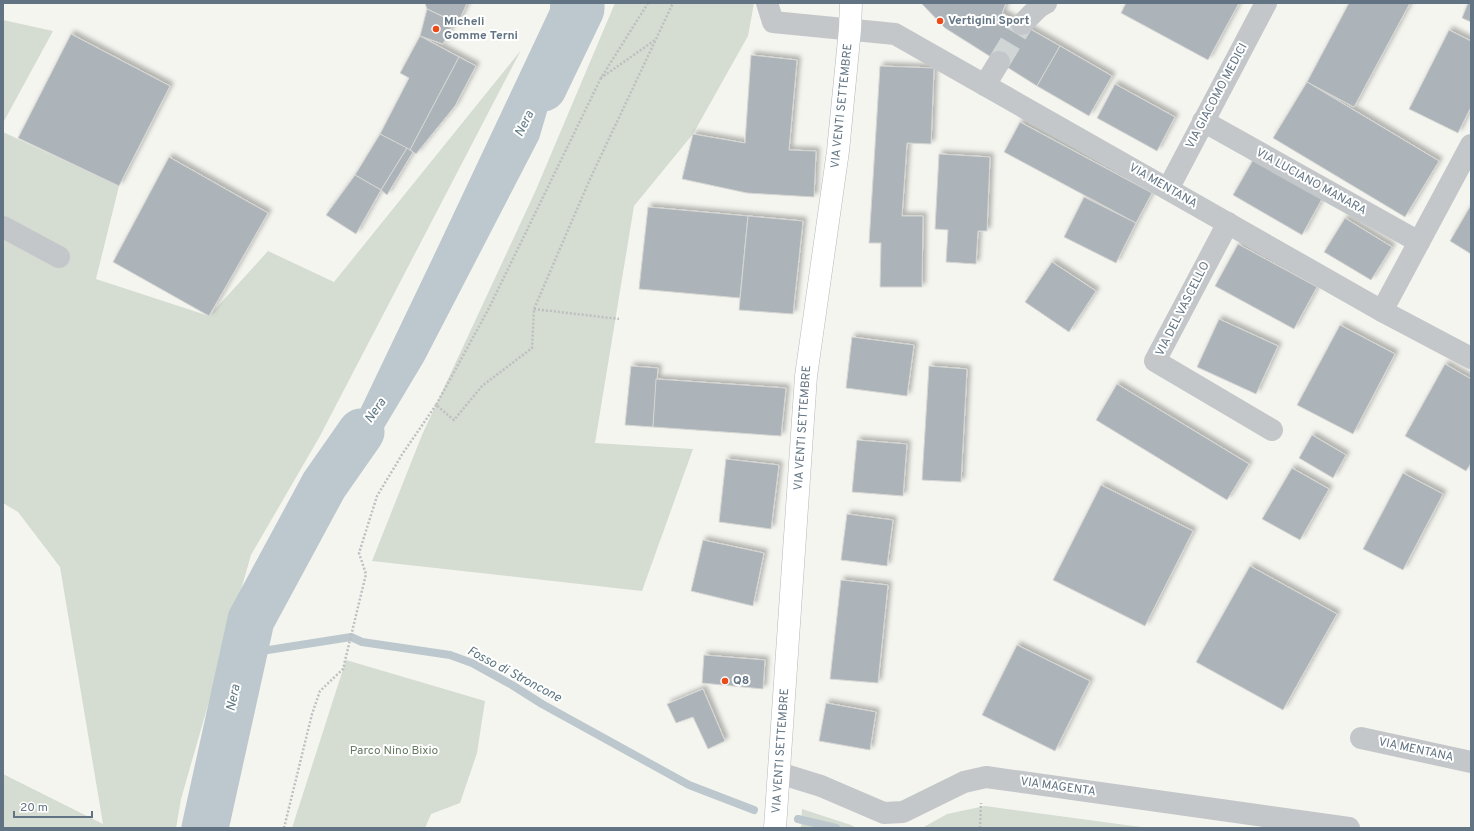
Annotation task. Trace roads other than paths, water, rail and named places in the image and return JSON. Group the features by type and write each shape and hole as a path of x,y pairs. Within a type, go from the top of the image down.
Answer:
{"street":[{"name":"VIA MENTANA","path":"767,3 773,22 895,34 1382,311 1471,358"},
{"name":"VIA VENTI SETTEMBRE","path":"775,828 806,376 838,151 850,29 851,3"},
{"path":"1022,24 1039,7 1046,3"},
{"name":"VIA GIACOMO MEDICI","path":"1168,189 1266,3"},
{"path":"985,85 999,62"},
{"name":"VIA LUCIANO MANARA","path":"1203,122 1419,242"},
{"path":"1382,311 1471,145"},
{"name":"VIA DEL VASCELLO","path":"1228,223 1156,361 1272,430"},
{"path":"3,227 59,257"},
{"name":"VIA MENTANA","path":"1360,738 1471,762"},
{"name":"VIA MAGENTA","path":"779,773 821,786 884,813 903,812 964,782 986,777 1349,828"}],"water":[{"path":"550,3 579,3 539,139 424,361 344,495 324,485 550,9"}],"waterway":[{"name":"Nera","path":"543,88 581,9 581,3"},
{"name":"Nera","path":"205,828 251,620 324,485 361,432"},
{"name":"Fosso di Stroncone","path":"243,654 351,637 362,642 450,655 472,663 512,685 542,704 689,785 754,810"},
{"name":"Fosso di Stroncone","path":"798,819 836,828"}],"tunnel":[{"path":"999,62 1022,24"}],"place":[{"name":"Vertigini Sport","path":"940,21"},
{"name":"Micheli Gomme Terni","path":"436,29"},
{"name":"Q8","path":"725,681"}],"park label":[{"name":"Parco Nino Bixio","path":"394,751"}]}
